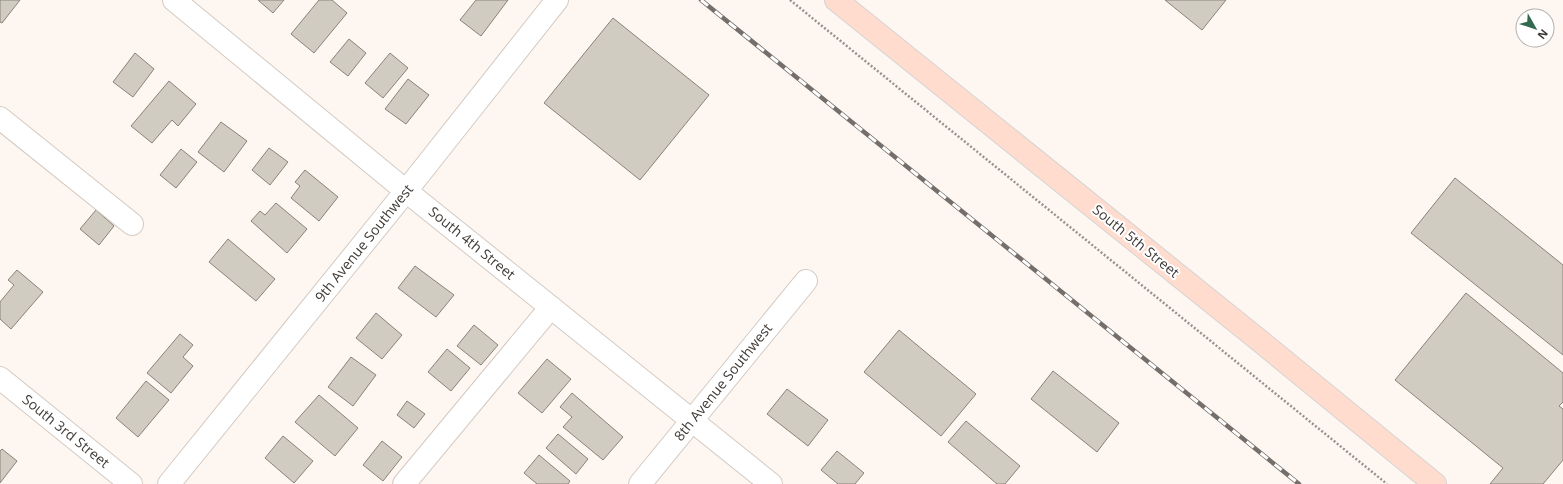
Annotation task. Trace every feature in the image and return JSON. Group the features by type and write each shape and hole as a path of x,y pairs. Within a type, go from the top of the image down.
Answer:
{"main road":[{"name":"South 5th Street","path":"836,0 1260,341 1435,484"}],"street":[{"name":"South 4th Street","path":"174,0 406,191 771,484"},
{"name":"9th Avenue Southwest","path":"169,484 406,191 557,0"},
{"path":"0,118 132,224"},
{"name":"8th Avenue Southwest","path":"640,484 806,281"},
{"path":"404,484 551,307"},
{"name":"South 3rd Street","path":"0,378 131,484"}],"path":[{"path":"790,0 1387,484"}],"building":[{"path":"0,0 20,0 2,23 0,22"},
{"path":"258,0 284,0 273,13"},
{"path":"319,0 332,0 347,13 314,53 291,34"},
{"path":"476,0 508,0 481,36 460,20"},
{"path":"1165,0 1226,0 1202,30"},
{"path":"613,18 709,95 640,180 544,103"},
{"path":"349,39 366,53 348,76 330,62"},
{"path":"135,53 154,69 133,97 113,82"},
{"path":"390,53 408,68 383,98 365,83"},
{"path":"408,79 429,95 406,124 385,109"},
{"path":"169,81 196,104 178,126 172,120 152,143 131,126"},
{"path":"221,122 247,141 224,172 198,152"},
{"path":"269,148 288,162 270,185 252,170"},
{"path":"181,149 197,162 176,188 160,175"},
{"path":"305,170 338,197 319,221 291,198 300,186 295,182"},
{"path":"1455,178 1563,265 1563,355 1411,233"},
{"path":"276,203 307,229 287,253 251,221 260,211 265,215"},
{"path":"96,210 114,226 99,245 80,229"},
{"path":"228,239 275,279 256,301 209,262"},
{"path":"415,266 454,295 436,317 398,288"},
{"path":"17,270 43,292 11,329 0,319 0,302 14,285 8,280"},
{"path":"1466,293 1563,373 1563,402 1559,406 1563,409 1563,460 1543,484 1490,484 1503,468 1395,380"},
{"path":"376,313 402,335 382,359 356,338"},
{"path":"474,325 498,345 481,365 457,346"},
{"path":"899,330 976,394 941,436 864,372"},
{"path":"180,334 193,345 183,357 193,366 171,393 147,373"},
{"path":"447,349 470,368 451,391 428,372"},
{"path":"351,357 376,375 353,406 328,387"},
{"path":"547,359 571,379 542,413 518,393"},
{"path":"1053,371 1119,423 1097,452 1031,399"},
{"path":"146,381 169,400 138,437 116,418"},
{"path":"787,389 828,420 808,446 767,414"},
{"path":"572,393 623,437 603,460 563,427 572,417 560,407"},
{"path":"319,395 358,428 335,456 295,422"},
{"path":"407,401 425,414 414,428 397,415"},
{"path":"966,421 1020,466 1005,484 997,484 948,442"},
{"path":"558,434 588,459 576,474 546,448"},
{"path":"283,436 313,461 294,483 265,458"},
{"path":"382,441 402,457 383,481 363,465"},
{"path":"2,449 17,461 0,483 0,451"},
{"path":"837,451 864,473 855,484 838,484 821,470"},
{"path":"539,455 570,481 568,484 537,484 524,473"}],"railway":[{"path":"701,0 1299,484"}]}
